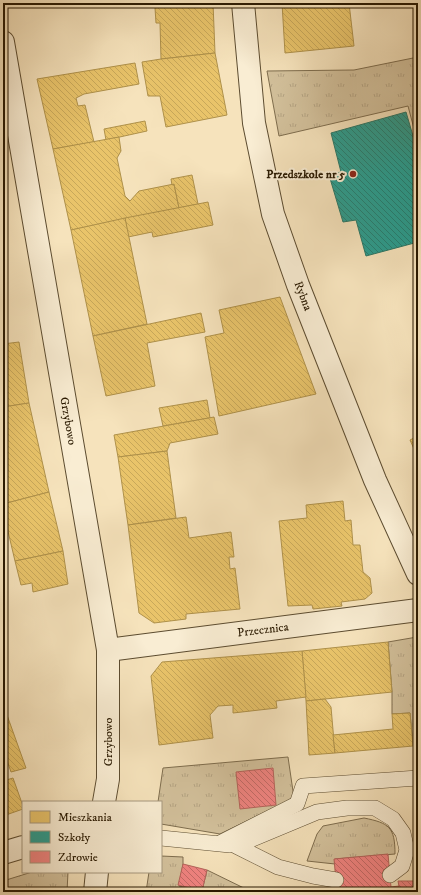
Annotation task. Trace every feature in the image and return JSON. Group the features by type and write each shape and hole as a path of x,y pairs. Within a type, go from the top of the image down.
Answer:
{"street":[{"name":"Rybna","path":"243,3 254,123 273,214 298,285 376,480 418,574"},
{"name":"Grzybowo","path":"3,42 108,650 108,779 104,801"},
{"name":"Przecznica","path":"108,650 418,610"},
{"path":"3,853 22,847"},
{"path":"95,892 97,873"}],"lane":[{"path":"220,843 297,804 304,786 418,778"},
{"path":"236,846 317,812 347,808 375,808 393,819 403,834 407,850 402,866 390,875"},
{"path":"162,838 220,843 236,846 278,867 336,880"}],"green space":[{"path":"418,57 418,144 408,106 279,136 267,71 354,70"},
{"path":"417,637 418,748 413,746 410,713 392,714 392,692 388,642"},
{"path":"288,757 294,798 220,834 162,824 162,801 158,801 163,768"},
{"path":"364,818 385,824 389,828 394,838 395,854 335,859 335,864 307,861 317,834 323,826"},
{"path":"162,856 183,857 179,886 202,891 207,870 252,892 146,892 149,873 162,873"},
{"path":"29,873 68,873 67,892 3,892 3,881"}],"building: Mieszkania":[{"path":"159,3 213,3 215,53 161,59 160,23 156,23 155,8 159,7"},
{"path":"282,3 349,3 354,46 285,53"},
{"path":"215,53 227,115 166,127 160,96 148,96 142,62"},
{"path":"135,63 139,84 84,94 76,98 78,106 85,105 94,142 53,149 37,79"},
{"path":"145,121 147,131 106,140 104,129"},
{"path":"119,137 121,151 117,158 125,196 130,201 139,191 174,184 179,208 71,230 53,149"},
{"path":"192,175 198,204 179,208 174,184 172,185 171,179"},
{"path":"208,202 213,225 153,237 152,232 128,237 125,218"},
{"path":"125,218 147,324 93,336 71,230"},
{"path":"280,297 316,394 219,416 205,337 224,333 219,310"},
{"path":"201,313 205,332 147,343 155,386 106,396 93,336"},
{"path":"19,342 29,403 3,407 3,344"},
{"path":"207,400 210,418 163,426 159,408"},
{"path":"29,403 49,492 3,504 3,407"},
{"path":"214,417 218,434 170,443 167,451 118,457 114,435"},
{"path":"418,436 418,458 410,440"},
{"path":"167,451 176,518 128,525 118,457"},
{"path":"49,492 63,551 15,561 3,510 3,504"},
{"path":"343,501 345,521 351,520 353,545 360,545 363,572 370,578 372,593 365,599 341,602 342,606 313,609 312,605 288,606 279,521 307,518 306,505"},
{"path":"186,517 189,538 231,532 234,557 229,557 230,569 235,568 240,609 186,614 186,619 154,623 139,613 128,525"},
{"path":"63,551 68,584 33,592 32,583 21,585 15,561"},
{"path":"388,642 392,692 306,701 302,651"},
{"path":"302,651 306,697 276,701 277,708 233,713 233,705 218,706 210,715 213,738 159,745 151,676 162,662"},
{"path":"325,699 331,707 335,753 309,755 306,701"},
{"path":"410,713 413,746 335,753 333,735 393,729 392,714"},
{"path":"7,715 26,768 11,772 3,749 3,716"},
{"path":"13,778 22,803 22,809 3,816 3,781"}],"building: Szkoły":[{"path":"406,112 418,153 418,242 366,256 356,220 343,222 329,175 341,172 331,133"}],"building: Zdrowie":[{"path":"273,768 276,805 240,809 236,772"},
{"path":"388,854 391,887 399,886 400,892 337,892 334,859"},
{"path":"183,864 207,870 202,891 178,885"},
{"path":"398,881 416,881 417,892 400,892"}],"place":[{"name":"Przedszkole nr 5","path":"353,174"}]}
